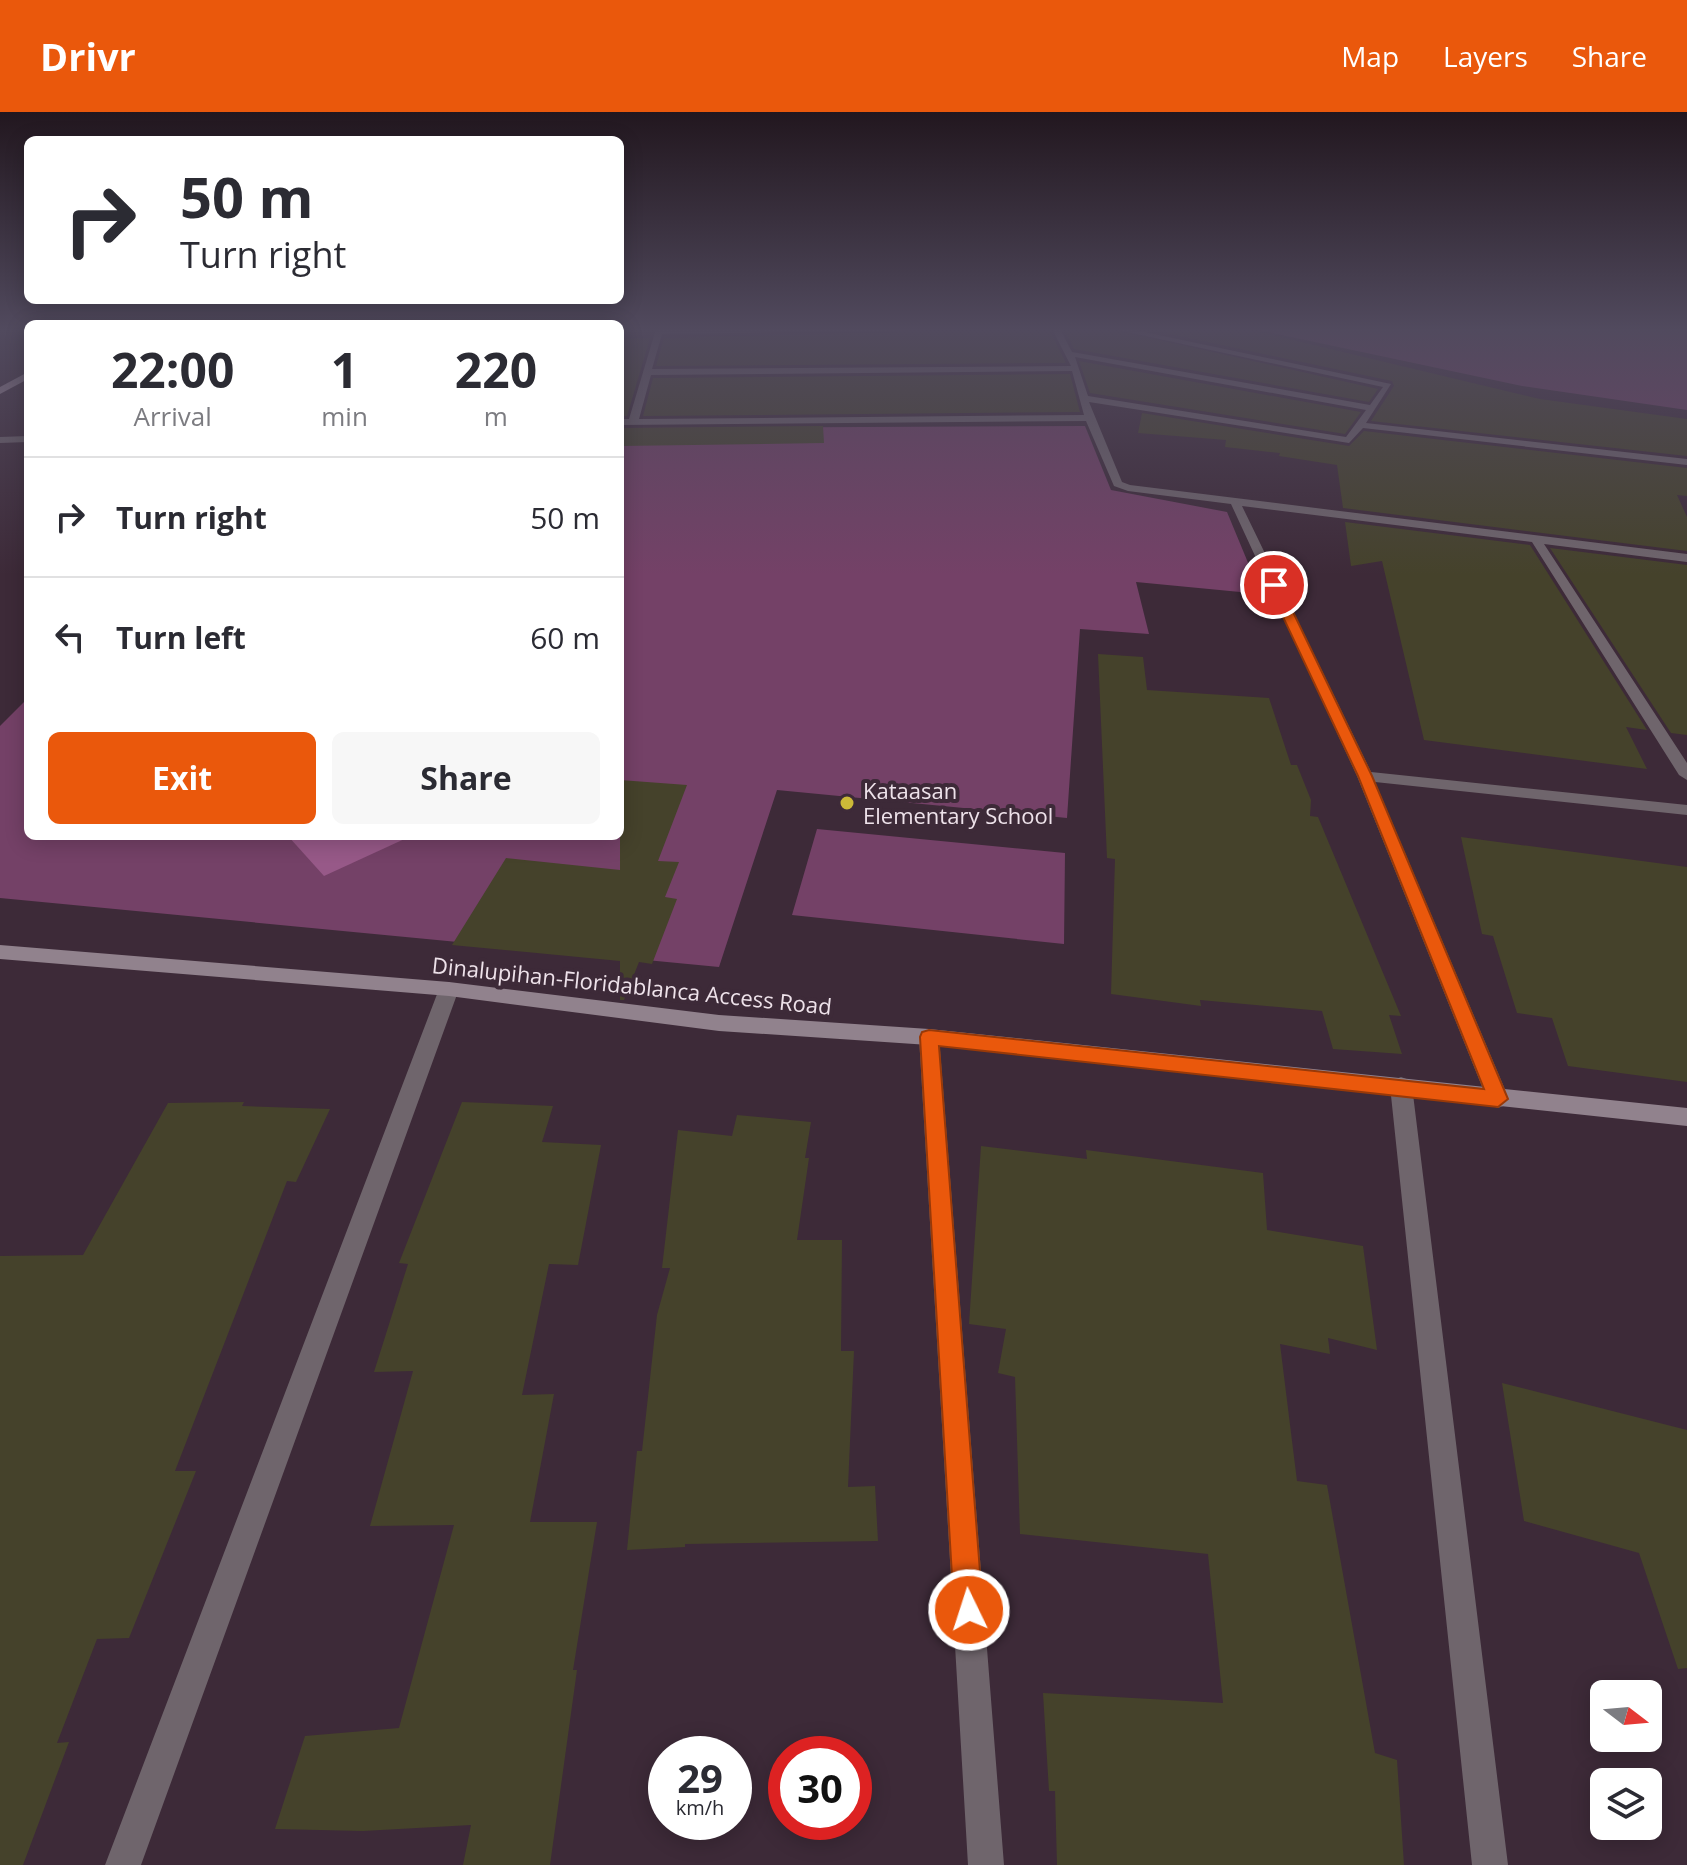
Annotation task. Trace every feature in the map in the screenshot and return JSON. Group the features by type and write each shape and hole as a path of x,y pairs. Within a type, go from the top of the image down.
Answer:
{"main road":[{"name":"Dinalupihan-Floridablanca Access Road","path":"2,954 449,989 719,1023 929,1037 1687,1117"}],"street":[{"path":"633,422 636,411"},
{"path":"1087,411 1118,484 1235,502 1687,558"},
{"path":"1165,411 1349,440 1370,411"},
{"path":"624,422 1089,418"},
{"path":"1362,425 1687,462"},
{"path":"0,440 24,439"},
{"path":"1235,502 1365,776 1498,1099"},
{"path":"1535,538 1687,775"},
{"path":"1365,776 1687,810"},
{"path":"123,1865 449,989"},
{"path":"929,1037 986,1865"},
{"path":"1401,1086 1490,1865"}],"shaded area":[{"path":"1085,426 1111,490 1227,512 1261,594 1136,582 1149,634 1080,629 1067,818 777,790 719,967 0,898 0,726 24,702 24,840 624,840 624,428"},
{"path":"817,829 1065,853 1064,944 792,915"},
{"path":"292,840 402,840 324,876"}],"building":[{"path":"644,411 1080,412 643,416"},
{"path":"1201,411 1361,412 1345,434"},
{"path":"1378,411 1627,411 1687,419 1687,456 1371,421"},
{"path":"1142,413 1349,446 1364,431 1687,468 1687,496 1677,495 1687,517 1687,551 1343,508 1337,465 1279,456 1280,453 1225,447 1226,440 1138,433"},
{"path":"823,426 824,443 624,446 624,428"},
{"path":"1345,522 1530,545 1647,730 1626,727 1647,769 1424,740 1382,561 1351,566"},
{"path":"1550,548 1687,565 1687,735 1671,733"},
{"path":"1098,654 1143,657 1147,690 1269,698 1291,765 1297,765 1311,800 1310,816 1318,817 1401,1016 1389,1015 1402,1054 1333,1049 1322,1011 1200,1000 1201,1006 1111,994 1115,859 1107,858"},
{"path":"624,780 687,785 658,861 679,862 665,897 677,899 652,964 639,962 624,1000 620,1000 620,961 452,945 506,858 620,870 620,840 624,840"},
{"path":"1461,837 1687,867 1687,1082 1568,1066 1552,1018 1517,1013 1493,936 1482,934"},
{"path":"244,1102 242,1106 330,1109 296,1182 287,1181 175,1471 196,1471 129,1638 97,1639 57,1743 69,1742 23,1865 0,1865 0,1256 83,1255 168,1103"},
{"path":"462,1102 553,1106 542,1142 601,1145 578,1265 549,1264 522,1395 554,1394 530,1522 597,1522 573,1670 577,1670 550,1865 463,1865 471,1825 363,1831 275,1829 305,1736 399,1728 454,1525 370,1526 413,1371 374,1372 408,1264 399,1263"},
{"path":"737,1115 811,1122 797,1240 842,1240 841,1351 854,1351 848,1487 875,1486 878,1541 685,1544 685,1547 627,1550 637,1451 642,1451 657,1315 670,1268 662,1268 678,1130 732,1136"},
{"path":"981,1146 1087,1159 1086,1150 1263,1173 1267,1230 1363,1246 1377,1350 1328,1338 1330,1354 1280,1344 1297,1481 1327,1485 1375,1753 1397,1760 1404,1865 1057,1865 1055,1791 1049,1791 1043,1693 1223,1703 1208,1554 1020,1534 1015,1377 998,1373 1006,1329 969,1324"},
{"path":"1502,1383 1687,1430 1687,1668 1678,1669 1639,1553 1524,1521"}],"place":[{"name":"Kataasan Elementary School","path":"847,803"}],"route":[{"path":"969,1610 929,1037 1401,1086 1498,1099 1365,776 1274,585"}]}
